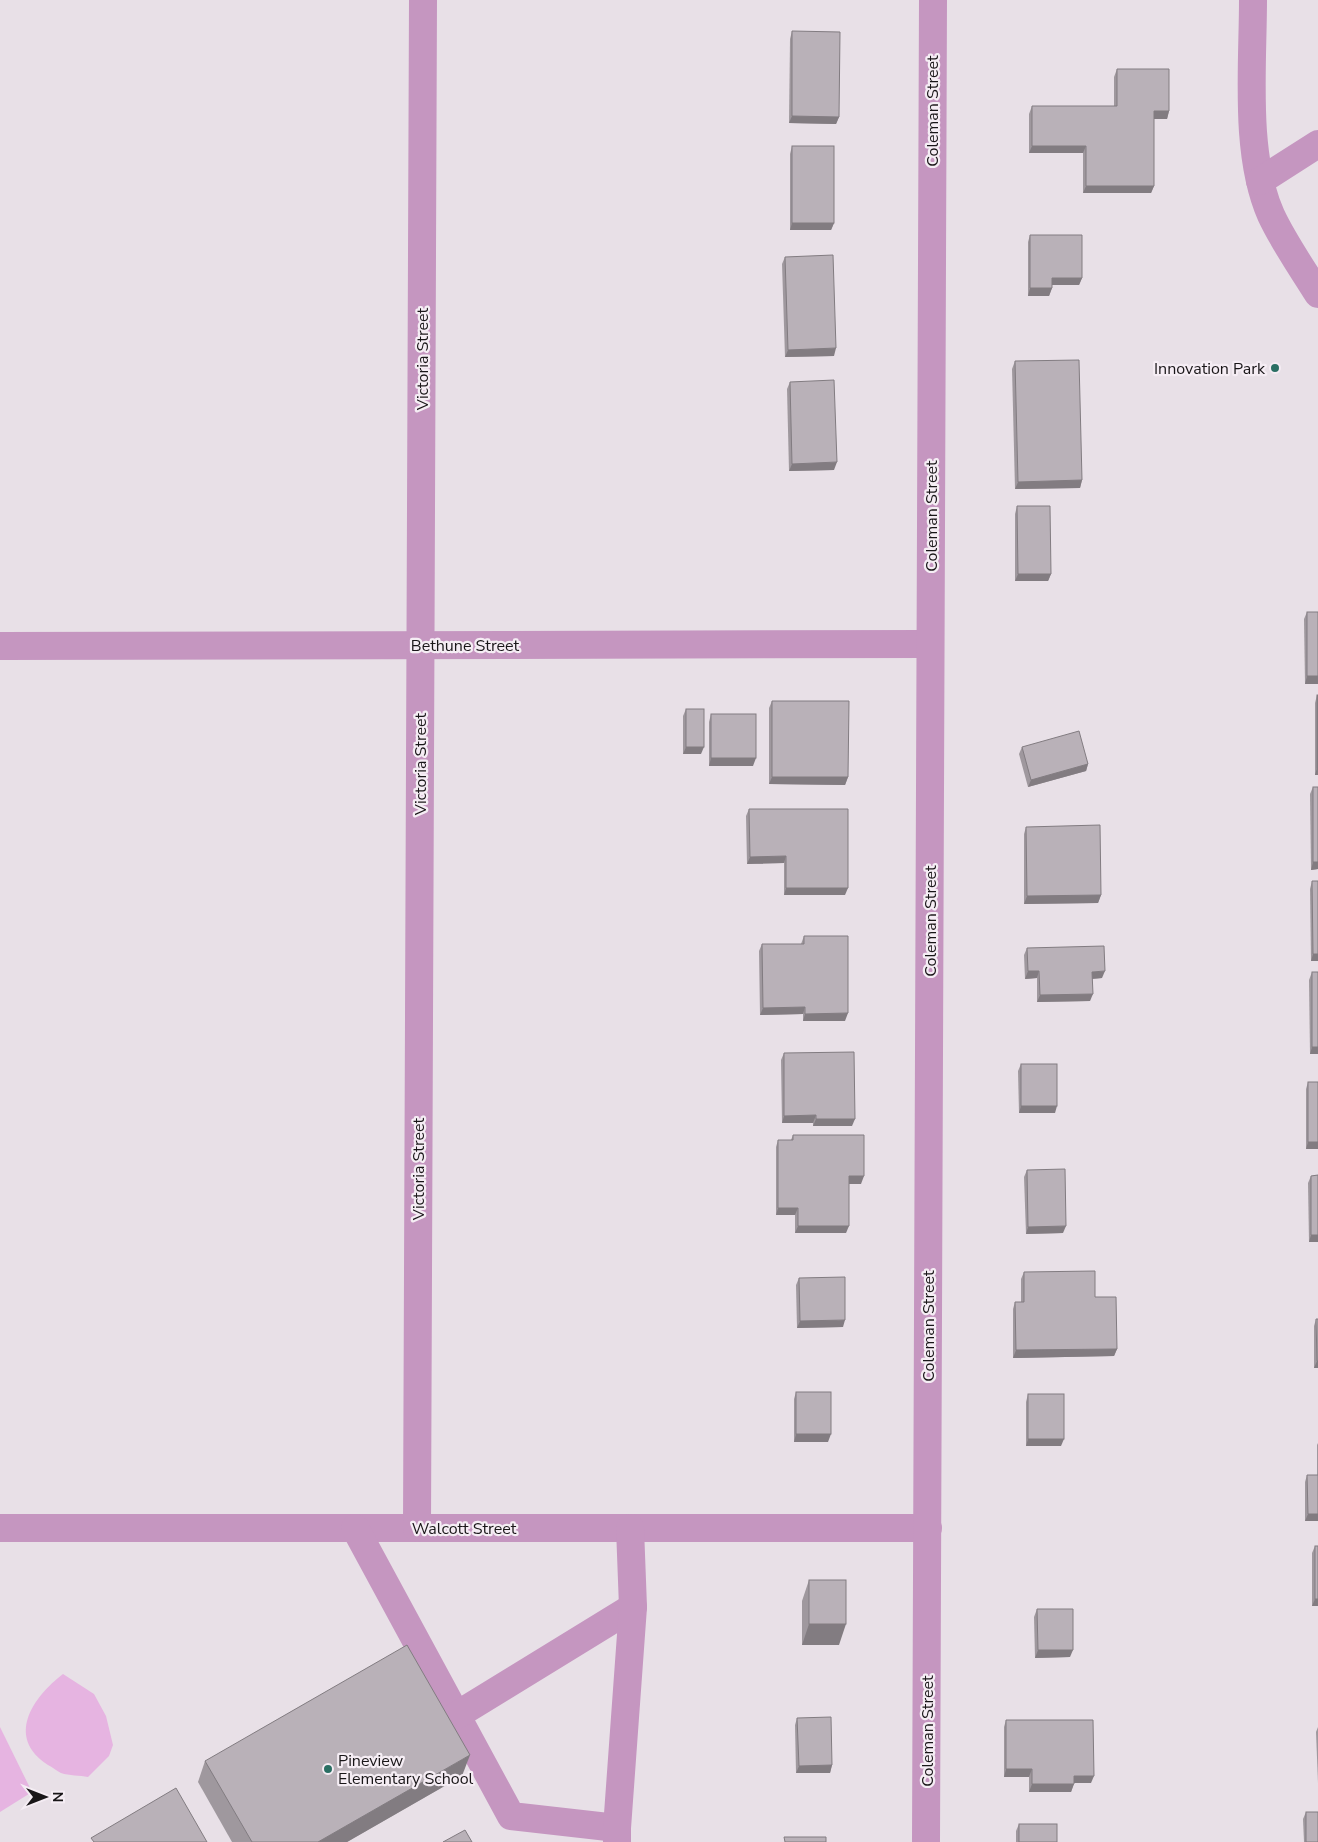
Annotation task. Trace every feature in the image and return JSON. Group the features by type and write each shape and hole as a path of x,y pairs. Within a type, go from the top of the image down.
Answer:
{"street":[{"name":"Victoria Street","path":"417,1528 424,0"},
{"name":"Coleman Street","path":"926,1842 932,0"},
{"path":"1253,0 1252,115 1254,147 1260,181 1275,222 1318,294"},
{"path":"1260,181 1318,144"},
{"name":"Bethune Street","path":"0,646 930,644"},
{"name":"Walcott Street","path":"0,1528 928,1528"},
{"path":"355,1528 511,1816 617,1835 633,1607 630,1528"},
{"path":"457,1715 633,1607"}],"shaded area":[{"path":"63,1674 94,1694 106,1716 113,1745 109,1756 88,1777 67,1775 59,1772 35,1754 28,1742 26,1730 28,1718 34,1706 42,1694"},
{"path":"0,1727 32,1792 0,1812"}],"building":[{"path":"792,31 840,32 839,117 792,116"},
{"path":"1117,69 1169,69 1169,111 1154,111 1154,186 1086,186 1086,146 1032,146 1032,106 1117,106"},
{"path":"792,146 834,146 834,223 792,223"},
{"path":"1030,235 1082,235 1082,278 1052,278 1052,288 1030,288"},
{"path":"833,255 836,348 788,350 785,257"},
{"path":"1079,360 1082,480 1018,482 1015,361"},
{"path":"834,380 837,462 792,464 790,382"},
{"path":"1017,506 1050,506 1051,574 1018,574"},
{"path":"1307,612 1318,612 1318,676 1307,676"},
{"path":"1318,695 1318,768 1317,768"},
{"path":"772,701 849,701 848,777 772,777"},
{"path":"686,709 704,709 704,747 686,747"},
{"path":"711,714 756,714 756,758 711,758"},
{"path":"1079,731 1088,764 1031,780 1022,747"},
{"path":"1313,787 1318,787 1318,862 1313,862"},
{"path":"749,809 848,809 848,888 786,888 786,856 750,857"},
{"path":"1100,825 1101,895 1027,896 1026,827"},
{"path":"1312,881 1318,881 1318,954 1313,954"},
{"path":"804,936 848,936 848,1013 805,1014 805,1007 763,1008 762,944 804,944"},
{"path":"1104,946 1105,971 1092,972 1093,994 1040,995 1039,971 1028,971 1027,948"},
{"path":"1312,972 1318,972 1318,1047 1312,1047"},
{"path":"854,1052 855,1119 816,1119 816,1115 784,1116 784,1053"},
{"path":"1021,1064 1057,1064 1057,1106 1021,1106"},
{"path":"1308,1082 1318,1082 1318,1142 1308,1142"},
{"path":"793,1135 864,1135 864,1176 849,1176 849,1226 798,1226 798,1208 778,1208 778,1140 793,1140"},
{"path":"1065,1169 1066,1226 1028,1227 1027,1170"},
{"path":"1318,1175 1318,1235 1311,1235 1311,1176"},
{"path":"1095,1271 1095,1297 1116,1297 1117,1349 1016,1350 1015,1302 1024,1302 1024,1272"},
{"path":"845,1277 845,1320 800,1321 799,1278"},
{"path":"1316,1319 1318,1319 1318,1361 1317,1361"},
{"path":"796,1392 831,1392 831,1434 796,1434"},
{"path":"1028,1394 1064,1394 1064,1439 1028,1439"},
{"path":"1307,1475 1318,1475 1318,1514 1308,1514"},
{"path":"1315,1546 1318,1546 1318,1599 1315,1599"},
{"path":"809,1580 846,1580 846,1624 809,1624"},
{"path":"1037,1609 1073,1609 1073,1650 1038,1650"},
{"path":"407,1645 470,1755 318,1842 252,1842 205,1761"},
{"path":"831,1717 832,1765 799,1766 797,1718"},
{"path":"1006,1720 1093,1720 1094,1776 1074,1776 1074,1784 1032,1784 1032,1769 1006,1769"},
{"path":"176,1788 207,1842 94,1842 91,1838"},
{"path":"1306,1812 1318,1812 1318,1842 1306,1842"},
{"path":"1019,1824 1057,1824 1057,1842 1019,1842"},
{"path":"465,1830 472,1842 443,1842"},
{"path":"784,1837 826,1837 826,1842 785,1842"}],"place":[{"name":"Innovation Park","path":"1275,368"},
{"name":"Pineview Elementary School","path":"328,1769"}]}
